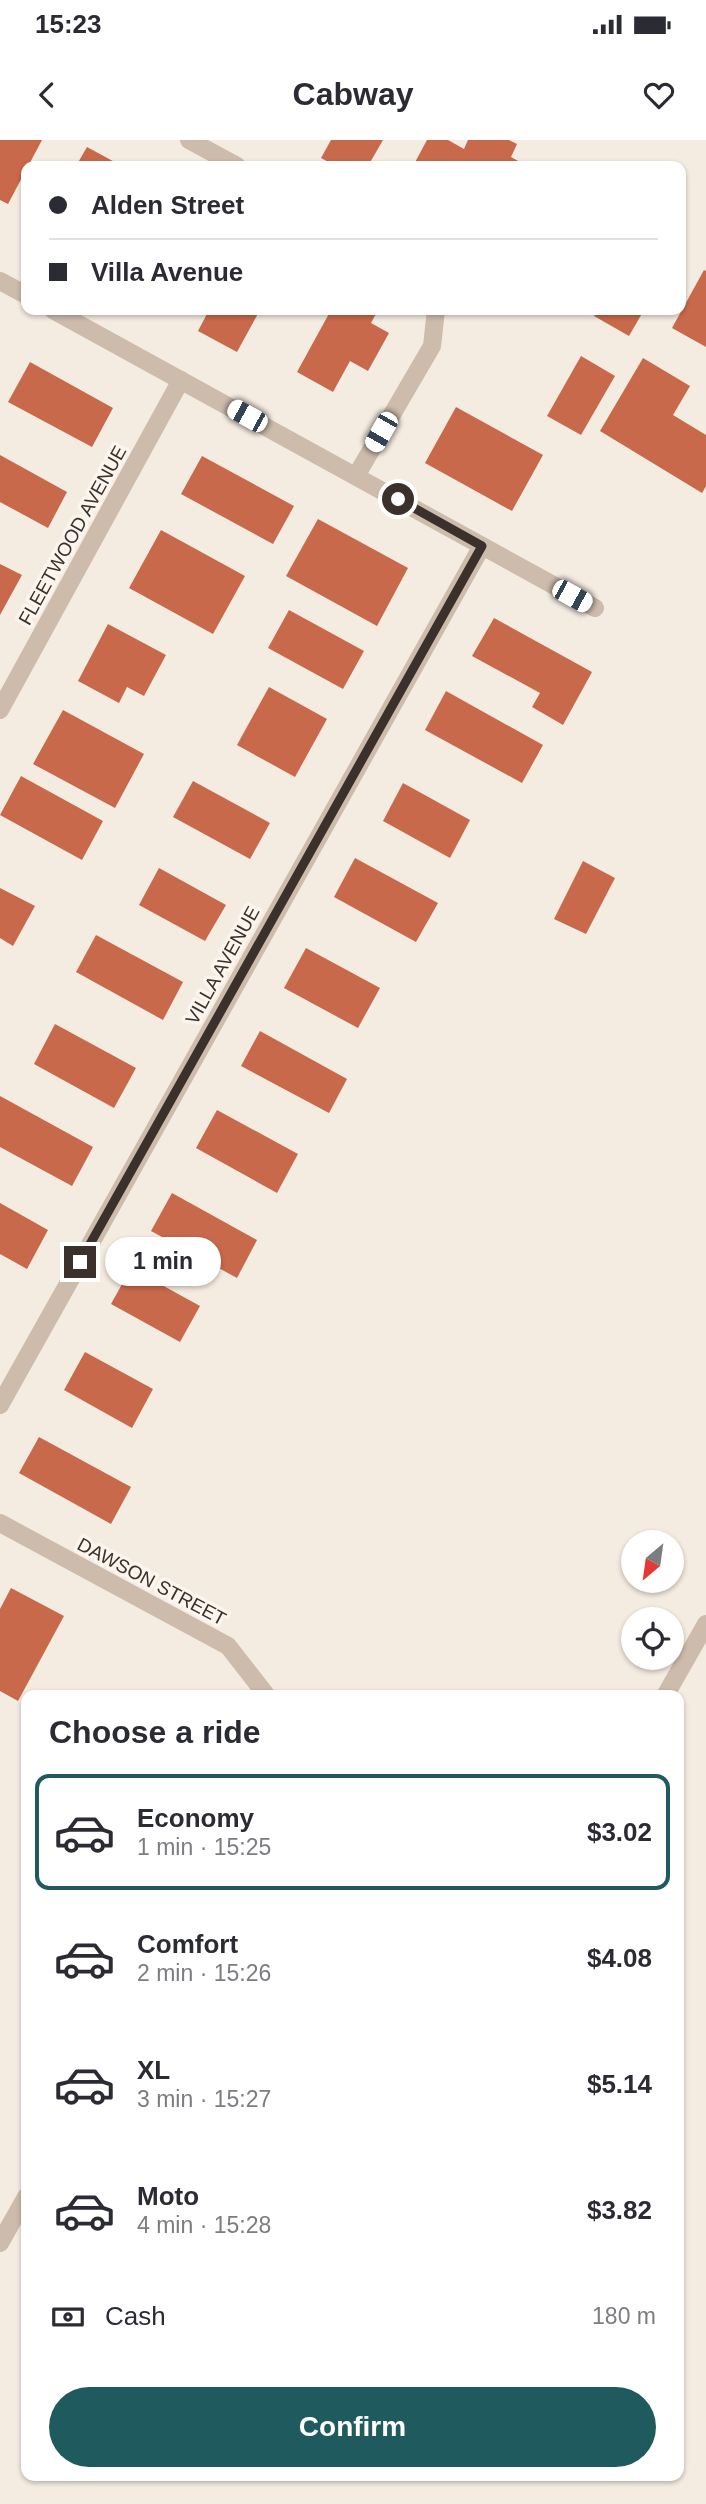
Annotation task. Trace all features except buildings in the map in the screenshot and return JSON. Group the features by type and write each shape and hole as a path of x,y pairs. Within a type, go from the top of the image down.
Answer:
{"street":[{"path":"189,140 228,161"},
{"path":"0,281 21,292"},
{"path":"62,315 595,608"},
{"path":"355,476 432,346 435,315"},
{"name":"FLEETWOOD AVENUE","path":"0,710 181,380"},
{"name":"VILLA AVENUE","path":"0,1405 482,546"},
{"name":"DAWSON STREET","path":"0,1522 228,1646 262,1690"},
{"path":"668,1690 706,1624"},
{"path":"0,2243 21,2206"}],"route":[{"path":"80,1262 482,546 398,499"}]}
